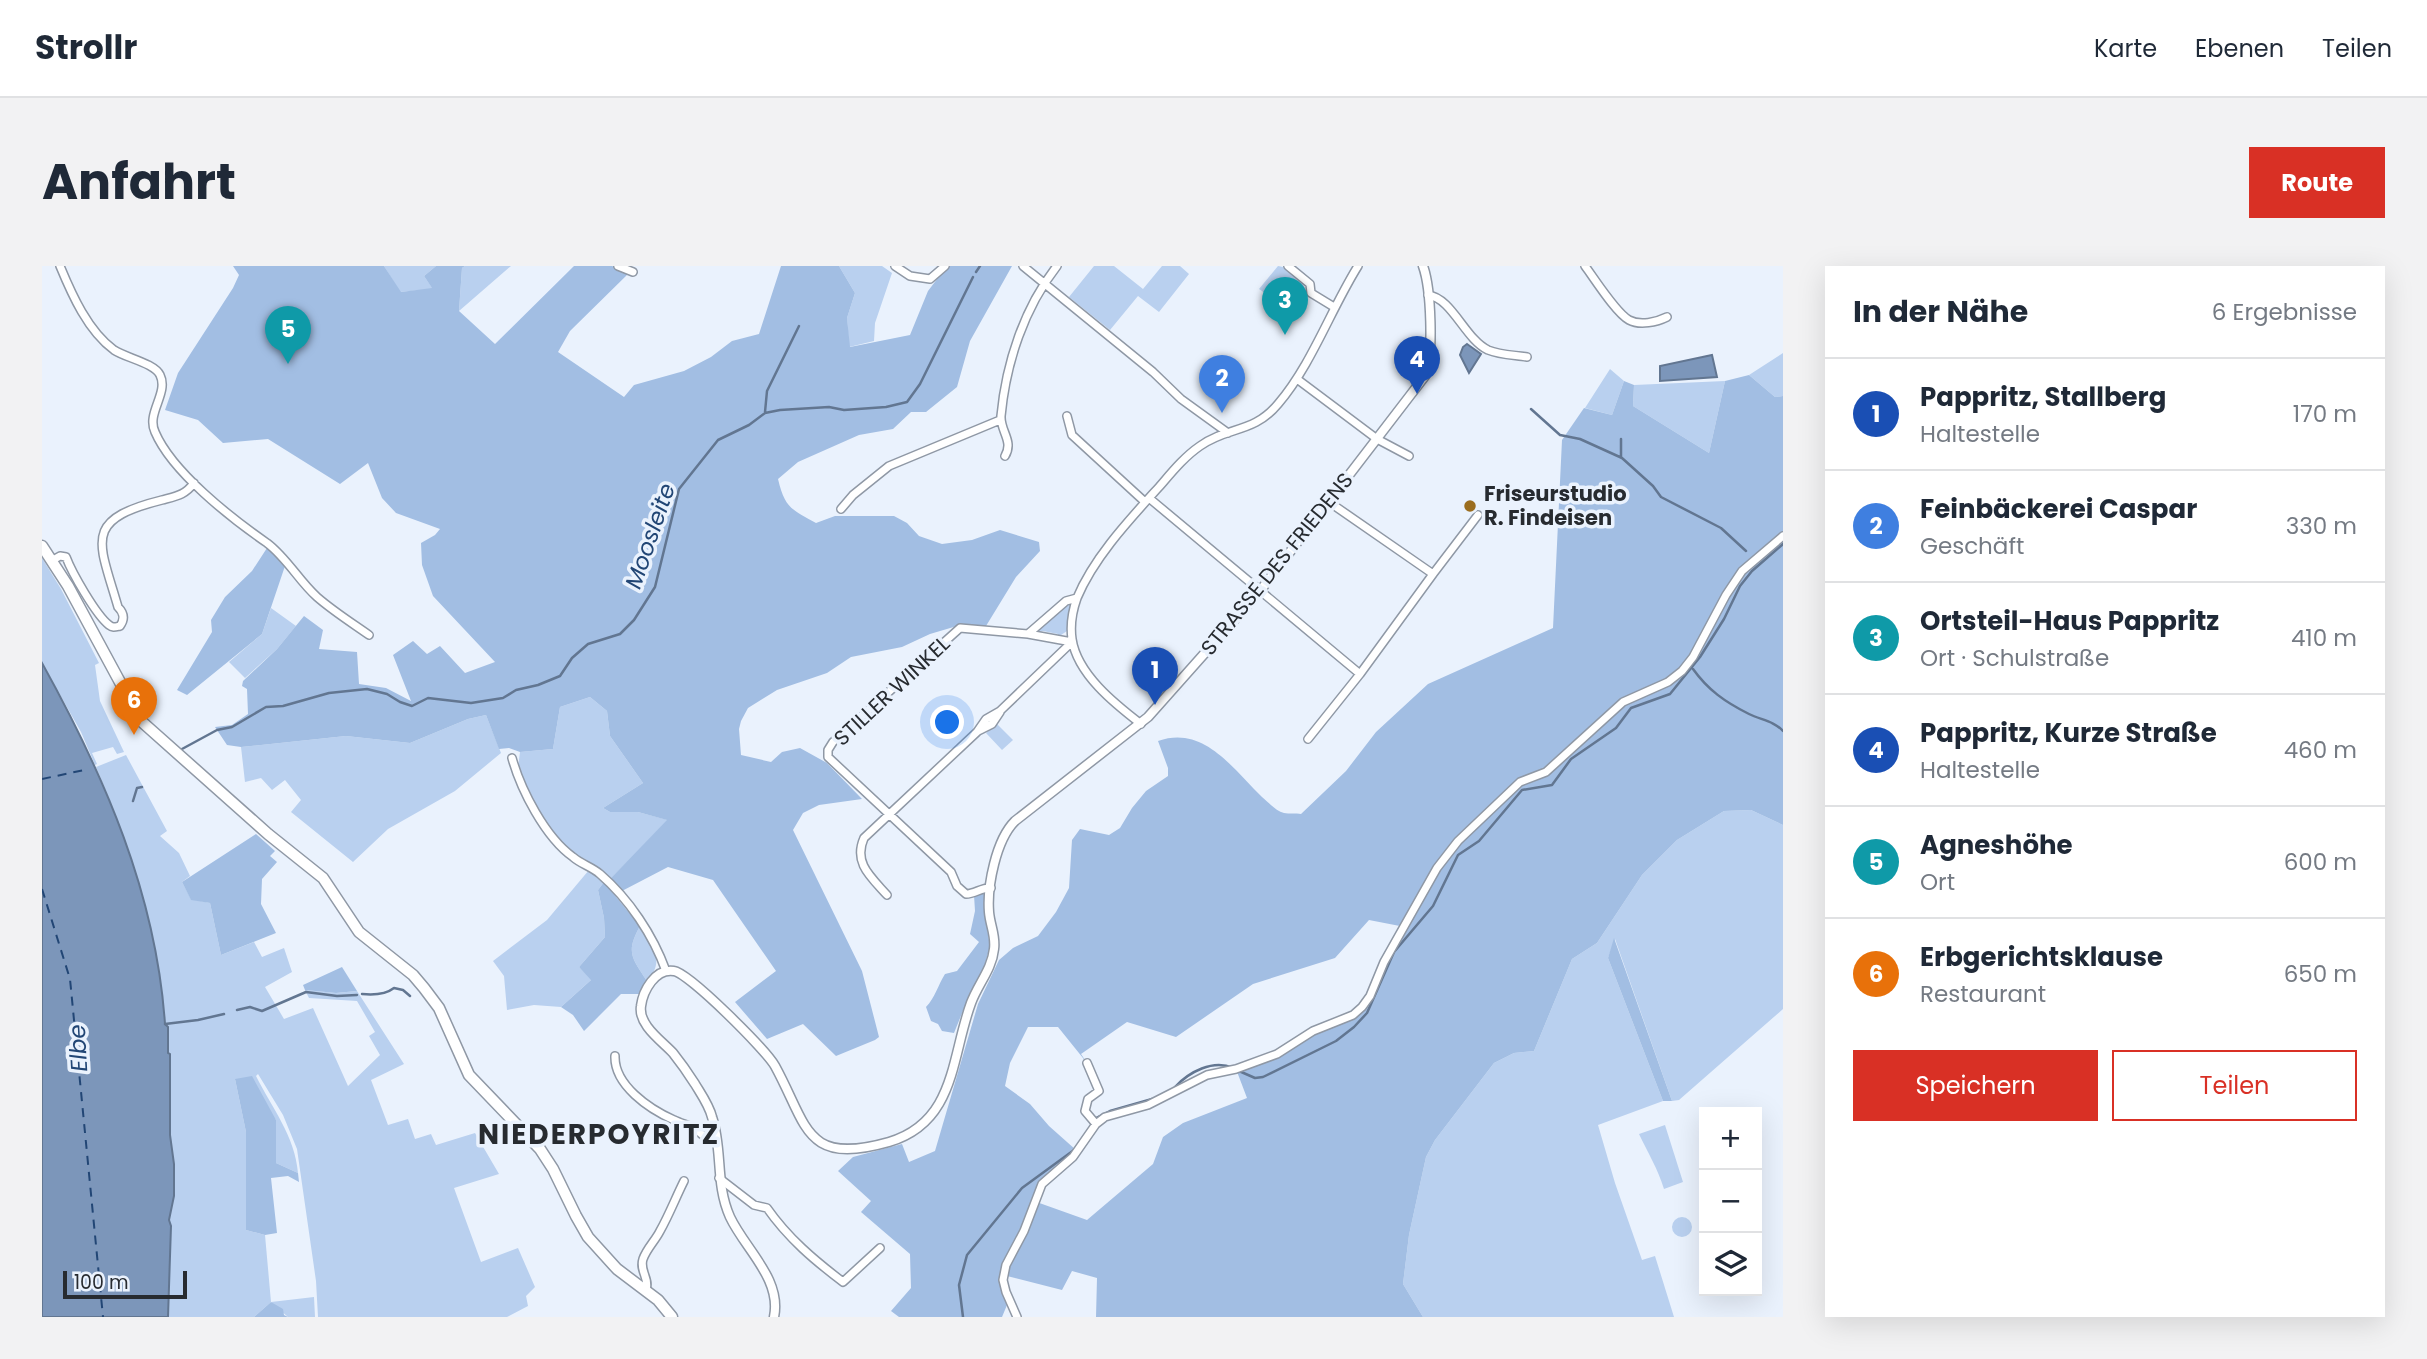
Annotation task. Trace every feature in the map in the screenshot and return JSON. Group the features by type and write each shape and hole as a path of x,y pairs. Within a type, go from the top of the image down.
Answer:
{"main road":[{"path":"42,546 141,722 268,835 323,878 359,932 413,975 439,1008 469,1075 540,1149 554,1169 582,1227 595,1246 617,1269 658,1300 672,1317"}],"street":[{"path":"60,266 72,296 113,349 154,369 160,376 162,387 154,413 153,430 170,456 194,483 267,544 317,597 369,635"},
{"path":"618,266 633,272"},
{"path":"895,266 910,276 930,279 945,266"},
{"path":"1023,266 1153,372 1181,399 1228,433"},
{"path":"1005,456 1009,444 1000,419 1009,370 1020,332 1045,282 1057,266"},
{"path":"1288,266 1310,284 1311,293 1334,307"},
{"path":"1141,724 1088,675 1072,642 1071,620 1077,598 1118,532 1187,456 1204,443 1249,428 1264,419 1278,404 1297,379 1358,266"},
{"name":"STRASSE DES FRIEDENS","path":"666,971 681,973 695,984 762,1050 773,1063 805,1129 821,1143 833,1148 852,1149 875,1145 918,1129 941,1103 972,1000 987,972 994,950 994,932 989,909 991,888 998,846 1008,827 1141,724 1260,591 1377,439 1427,371 1430,355 1428,295 1423,266"},
{"path":"1585,266 1630,321 1656,322 1667,317"},
{"path":"1428,295 1443,303 1481,346 1491,351 1527,357"},
{"path":"1297,379 1377,439 1409,456"},
{"path":"1067,416 1072,435 1147,500 1360,674"},
{"path":"841,509 853,495 888,466 1000,419"},
{"path":"52,560 60,555 66,557 86,594 108,624 120,626 123,614 118,607 101,548 102,530 126,510 186,494 194,483"},
{"path":"1329,502 1433,575"},
{"path":"1308,739 1360,674 1478,515"},
{"path":"1017,1317 1003,1280 1006,1265 1024,1231 1042,1184 1073,1157 1096,1124 1105,1117 1148,1105 1207,1075 1238,1068 1277,1054 1313,1031 1353,1014 1362,1007 1437,868 1458,841 1520,782 1546,772 1623,702 1668,682 1682,671 1693,657 1742,571 1783,536"},
{"path":"1028,634 1066,601 1077,598"},
{"name":"STILLER WINKEL","path":"888,813 828,757 828,750 833,742 960,628 1028,634"},
{"path":"1028,634 1072,642"},
{"path":"887,895 866,871 859,856 864,838 977,732 992,724 1000,711 1072,642"},
{"path":"512,758 518,778 549,831 572,857 598,873 617,892 650,934 666,971 650,982 640,1010 645,1024 673,1054 705,1100 713,1117 719,1178 729,1216 770,1281 775,1296 774,1317"},
{"path":"898,805 901,812 899,823"},
{"path":"888,813 951,872 957,886 966,894 991,888"},
{"path":"615,1056 614,1068 640,1100 716,1143"},
{"path":"1087,1063 1099,1091 1088,1100 1085,1111 1096,1124"},
{"path":"719,1178 754,1205 766,1208 805,1253 843,1282 880,1248"},
{"path":"646,1290 648,1282 641,1268 643,1259 651,1242 660,1232 684,1181"}],"shaded area":[{"path":"233,266 384,266 401,292 432,288 424,276 436,266 465,266 462,268 459,311 495,344 574,266 612,266 629,273 570,331 558,352 624,397 634,385 684,371 711,357 732,341 759,334 781,266 839,266 855,293 847,318 850,347 910,335 928,291 947,266 1012,266 970,341 957,387 926,412 911,412 893,429 859,435 798,462 778,479 783,496 790,507 816,523 835,516 894,516 907,523 919,536 942,544 972,540 1000,530 1039,542 1040,551 1016,577 986,626 957,626 930,634 902,647 851,657 827,673 777,690 748,708 741,721 741,755 771,762 782,752 800,748 827,763 862,799 819,805 803,813 793,830 862,971 879,1037 836,1056 803,1024 767,1039 735,1002 776,971 713,880 668,867 620,892 609,880 667,820 638,812 610,812 603,808 643,783 610,736 607,711 590,697 560,707 553,749 520,752 509,748 499,749 486,715 468,719 410,743 346,736 241,747 227,745 215,727 232,725 248,714 247,689 242,686 243,681 277,649 304,616 323,630 319,649 357,652 359,684 386,688 411,701 393,655 413,641 427,654 440,646 465,673 495,662 433,596 422,565 421,543 440,529 396,513 382,498 368,463 340,484 268,439 223,443 198,420 165,410 178,373 233,288 239,275"},
{"path":"384,266 436,266 424,276 433,289 400,292"},
{"path":"511,266 459,311 462,268"},
{"path":"839,266 882,266 892,273 875,323 874,341 849,347 847,318 855,293"},
{"path":"1094,266 1114,266 1143,289 1162,266 1180,266 1189,274 1159,312 1138,296 1110,330 1069,297"},
{"path":"1278,266 1293,273 1304,285 1308,295 1301,307 1289,299 1284,306 1259,289"},
{"path":"1783,353 1783,396 1775,397 1749,375"},
{"path":"1610,369 1624,381 1612,415 1585,408"},
{"path":"1749,375 1775,397 1783,396 1783,825 1751,810 1724,811 1677,840 1642,875 1597,943 1572,959 1534,1051 1514,1053 1494,1063 1435,1140 1426,1157 1409,1235 1403,1284 1423,1317 1096,1317 1097,1278 1072,1271 1062,1290 1007,1276 1014,1300 1007,1305 1002,1317 899,1317 891,1311 911,1288 910,1254 861,1212 871,1201 838,1171 853,1157 902,1144 909,1162 935,1151 978,1004 999,960 1013,948 1038,936 1056,912 1069,888 1072,840 1080,829 1109,835 1120,828 1146,791 1168,776 1168,768 1158,741 1189,739 1203,744 1228,762 1275,808 1284,813 1301,814 1346,771 1376,732 1428,684 1553,628 1562,440 1584,408 1612,415 1624,381 1634,385 1633,406 1709,453 1725,381","holes":["1369,920 1405,927 1362,1007 1353,1015 1313,1031 1277,1054 1236,1069 1247,1098 1183,1123 1163,1137 1153,1164 1087,1220 1031,1200 1038,1183 1076,1150 1049,1126 1030,1104 1005,1086 1010,1063 1028,1027 1058,1027 1087,1063 1081,1054 1127,1022 1176,1037 1253,984 1335,958"]},
{"path":"1725,381 1709,453 1633,406 1634,385"},
{"path":"267,548 285,566 262,634 187,695 177,690 212,632 211,620 225,597 252,571"},
{"path":"42,558 99,663 95,665 100,701 124,752 117,754 113,747 92,753 97,764 95,765 81,732 42,663"},
{"path":"1067,603 1071,603 1067,631 1058,637 1058,634 1043,631 1037,633 1036,630"},
{"path":"271,608 296,626 277,649 245,678 229,662 262,634"},
{"path":"590,697 607,711 610,736 643,783 603,808 610,812 638,812 668,820 609,880 562,844 539,811 518,768 520,752 553,749 560,707"},
{"path":"486,715 501,753 455,791 388,829 353,862 291,812 301,800 285,780 272,790 261,778 245,782 241,747 346,736 410,743 468,719"},
{"path":"997,724 1013,740 1002,750 986,733"},
{"path":"126,755 167,831 160,836 179,853 190,876 182,882 191,899 210,903 221,955 254,942 262,957 284,948 292,972 265,987 284,1019 313,1008 348,1086 380,1055 369,1036 375,1032 357,1001 309,998 305,990 336,993 357,991 404,1064 371,1080 388,1125 408,1119 415,1139 431,1134 436,1145 475,1133 499,1174 454,1188 481,1262 518,1248 535,1287 526,1296 528,1306 507,1317 318,1317 316,1281 297,1149 283,1115 258,1074 256,1076 288,1134 298,1173 276,1163 276,1120 235,1079 246,1132 246,1230 265,1235 271,1302 254,1317 168,1317 169,1220 174,1196 174,1165 170,1135 168,1027 165,1024 156,957 141,892 121,830 96,767"},
{"path":"1751,810 1783,825 1783,1009 1679,1100 1672,1101 1615,939 1608,958 1663,1101 1598,1125 1642,1260 1655,1256 1674,1317 1423,1317 1403,1284 1409,1235 1426,1157 1435,1140 1494,1063 1514,1053 1534,1051 1572,959 1597,943 1642,875 1677,840 1724,811"},
{"path":"256,834 275,851 270,856 277,862 262,879 261,904 276,933 221,955 210,903 191,900 182,882"},
{"path":"589,870 604,882 598,890 605,937 579,967 592,979 561,1007 534,1005 507,1010 504,976 493,961 547,920"},
{"path":"604,882 640,926 633,942 632,954 647,981 639,994 621,994 584,1031 573,1015 561,1007 591,980 579,967 605,937 598,890"},
{"path":"985,892 984,908 990,947 983,970 971,991 954,1033 942,1031 938,1024 931,1021 926,1007 945,974 957,971 979,942 970,934 975,911 974,895"},
{"path":"640,926 656,953 655,967 647,981 632,954 633,942"},
{"path":"1614,938 1672,1101 1663,1101 1608,958"},
{"path":"342,967 357,991 336,993 305,990 303,985"},
{"path":"252,1076 276,1120 276,1163 298,1173 299,1182 288,1176 271,1178 277,1233 265,1235 246,1230 246,1132 235,1079"},
{"path":"1665,1125 1683,1182 1664,1189 1639,1134"},
{"path":"1682,1217 1689,1220 1692,1227 1689,1234 1682,1237 1675,1234 1672,1227 1675,1220"},
{"path":"314,1297 315,1317 288,1317 271,1302"},
{"path":"271,1302 283,1309 284,1315 288,1317 254,1317"}],"water":[{"path":"1467,344 1481,354 1469,373 1460,355"},
{"path":"1712,355 1717,377 1660,381 1660,366"},
{"name":"Elbe","path":"42,663 106,792 123,836 151,928 170,1054 170,1135 174,1196 169,1220 168,1317 42,1317"}],"waterway":[{"name":"Moosleite","path":"976,272 980,266"},
{"name":"Moosleite","path":"182,749 217,730 232,727 266,707 283,706 329,693 367,689 387,694 412,706 428,698 471,703 503,698 516,690 560,676 572,658 588,644 620,634 634,620 655,587 679,489 718,440 749,425 765,413 829,407 844,410 886,407 907,402 920,384 973,277"},
{"path":"765,412 767,391 799,326"},
{"path":"1531,409 1560,435 1580,439 1622,458 1653,486 1661,497 1721,528 1746,551"},
{"path":"1621,439 1621,457"},
{"path":"1239,1071 1255,1078 1263,1077 1336,1041 1354,1027 1367,1013 1394,952 1433,906 1458,855 1479,841 1522,790 1552,785 1571,759 1616,728 1631,708 1670,694 1700,657 1724,619 1740,586 1752,571 1783,544"},
{"path":"1693,669 1725,700 1783,731"},
{"name":"Moosleite","path":"133,801 137,788 142,787"},
{"path":"362,994 383,993 394,988 403,990 410,996"},
{"path":"237,1010 250,1007 262,1011 306,992 337,996 357,995"},
{"path":"165,1024 224,1014"},
{"path":"1175,1087 1187,1076 1210,1066 1233,1068"},
{"path":"1096,1118 1110,1111 1152,1099"},
{"path":"963,1317 959,1285 967,1255 1022,1188 1074,1150"}],"ferry route":[{"path":"42,779 84,770"},
{"path":"42,889 70,979 103,1317"}],"place":[{"name":"Ortsteil-Haus Pappritz","path":"1285,335"},
{"name":"Agneshöhe","path":"288,364"},
{"name":"Pappritz, Kurze Straße","path":"1417,394"},
{"name":"Feinbäckerei Caspar","path":"1222,413"},
{"name":"Friseurstudio R. Findeisen","path":"1470,506"},
{"name":"Pappritz, Stallberg","path":"1155,705"},
{"name":"Erbgerichtsklause","path":"134,735"}],"district":[{"name":"NIEDERPOYRITZ","path":"599,1134"}]}
